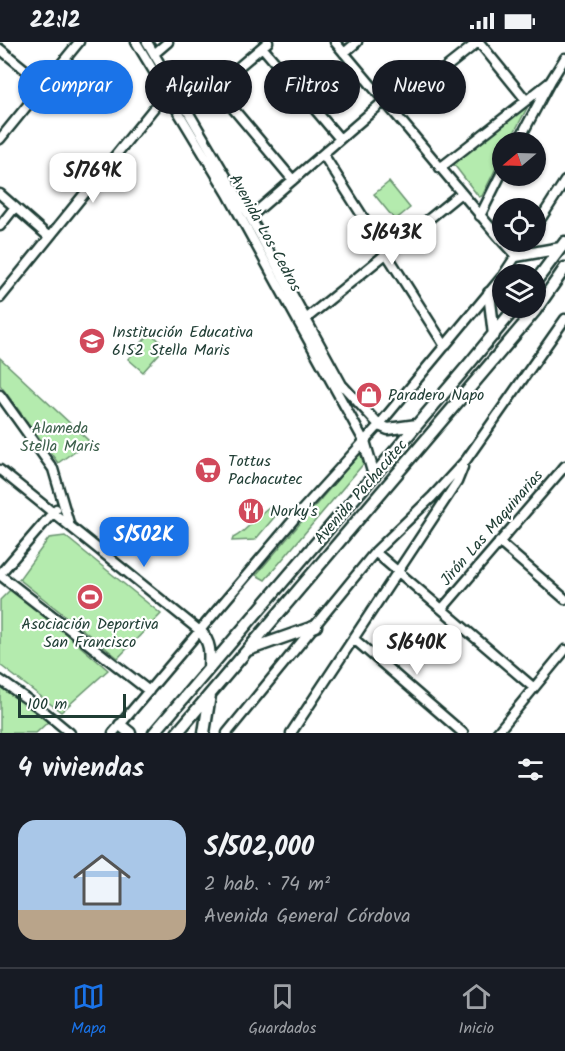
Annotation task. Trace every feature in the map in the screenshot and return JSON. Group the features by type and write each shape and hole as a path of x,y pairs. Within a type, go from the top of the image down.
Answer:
{"main road":[{"path":"516,256 563,245"},
{"path":"546,268 563,245"},
{"name":"Avenida Pachacútec","path":"177,733 535,311 565,268"},
{"path":"489,293 494,335"},
{"name":"Avenida Pachacútec","path":"154,733 507,318"},
{"path":"439,399 452,410"},
{"path":"379,425 388,429 417,425"},
{"path":"364,441 374,475"},
{"path":"248,650 316,626"},
{"path":"200,631 208,640 209,669"},
{"path":"204,733 210,693"},
{"path":"117,729 130,733"}],"street":[{"name":"Avenida Los Cedros","path":"136,42 147,60"},
{"name":"Avenida Los Cedros","path":"147,42 158,60"},
{"path":"154,54 168,42"},
{"path":"334,42 372,87"},
{"path":"344,53 357,42"},
{"path":"455,60 478,42 526,100"},
{"path":"62,60 75,43"},
{"path":"246,60 265,44 340,139"},
{"path":"0,49 18,64"},
{"path":"523,132 565,58"},
{"path":"440,168 550,82"},
{"path":"250,217 372,111"},
{"path":"1,137 20,114"},
{"path":"0,298 149,114"},
{"name":"Avenida Los Cedros","path":"179,114 229,196 364,441"},
{"name":"Avenida Los Cedros","path":"190,114 307,318 342,385 379,425"},
{"path":"238,114 293,180"},
{"path":"395,114 492,229"},
{"path":"323,154 445,346"},
{"path":"546,210 565,181"},
{"path":"480,216 495,186"},
{"path":"307,318 461,193"},
{"path":"0,194 49,237"},
{"path":"0,226 15,207"},
{"path":"513,252 516,256"},
{"name":"Avenida Pachacútec","path":"511,264 519,252"},
{"name":"Avenida Pachacútec","path":"117,729 281,534 379,425 492,289"},
{"path":"227,733 375,552 432,497 466,460 565,319"},
{"path":"0,395 53,469 70,526"},
{"path":"354,423 366,411"},
{"path":"291,733 457,482 466,460"},
{"path":"0,470 200,631"},
{"name":"Jirón Las Maquinarias","path":"442,609 564,470"},
{"path":"62,502 0,574 150,691"},
{"path":"499,542 565,599"},
{"path":"375,552 534,688"},
{"path":"354,639 463,733"},
{"path":"497,733 565,650"},
{"path":"0,680 70,733"}],"green space":[{"path":"524,104 527,108 514,132 492,132 492,176 482,196 479,197 452,162"},
{"path":"389,182 410,208 395,220 374,194"},
{"path":"150,333 166,346 143,372 128,359"},
{"name":"Alameda Stella Maris","path":"0,358 89,441 58,463 0,385"},
{"path":"361,452 365,462 265,580 256,575"},
{"path":"269,507 277,514 255,540 232,541 233,538 243,532"},
{"name":"Asociación Deportiva San Francisco","path":"65,536 161,614 118,658 19,579 49,538"},
{"name":"Asociación Deportiva San Francisco","path":"12,588 108,670 61,712 0,665 0,600"},
{"name":"Asociación Deportiva San Francisco","path":"0,683 49,721 36,733 0,733"}],"place":[{"name":"Institución Educativa 6152 Stella Maris","path":"92,341"},
{"name":"Paradero Napo","path":"369,395"},
{"name":"Tottus Pachacutec","path":"208,470"},
{"name":"Norky's","path":"251,511"},
{"name":"Asociación Deportiva San Francisco","path":"90,597"}]}
